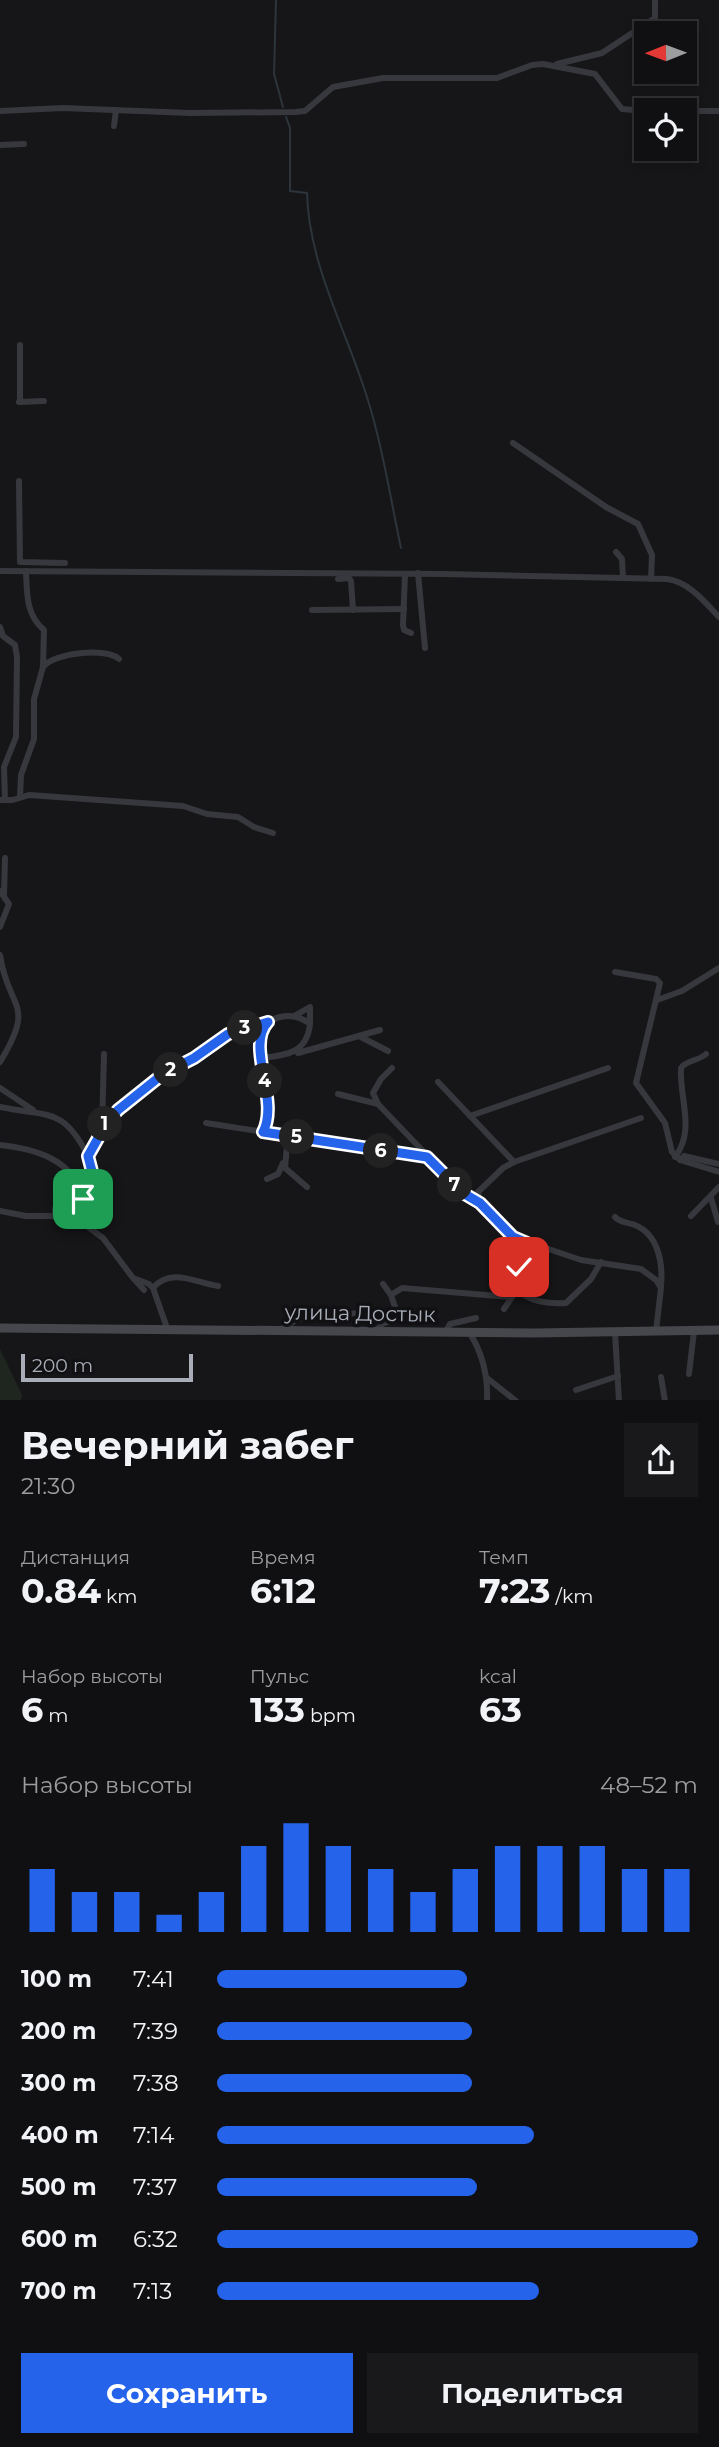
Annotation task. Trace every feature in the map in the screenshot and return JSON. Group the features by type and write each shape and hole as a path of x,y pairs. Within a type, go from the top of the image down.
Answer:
{"main road":[{"name":"улица Достык","path":"0,1328 719,1331"}],"street":[{"path":"0,111 63,108 305,111 333,87 341,84 363,83 393,76 498,78 532,65 555,64 601,53 654,18 654,0"},
{"path":"555,64 595,74 622,109 634,110"},
{"path":"114,126 116,110"},
{"path":"697,111 719,111"},
{"path":"0,145 24,144"},
{"path":"20,345 19,402 44,401"},
{"path":"513,443 569,483 638,524 652,555 651,579"},
{"path":"19,481 20,562 65,563"},
{"path":"616,552 622,559 623,578"},
{"path":"0,571 347,576 418,573 651,579 683,584 719,617"},
{"path":"20,797 22,775 34,739 34,699 43,667 44,630 33,620 26,571"},
{"path":"418,573 425,648"},
{"path":"405,574 404,630 411,633"},
{"path":"338,579 347,576"},
{"path":"347,576 353,590 353,610"},
{"path":"313,610 404,609"},
{"path":"0,627 3,636 15,645 17,657 16,737 4,767 3,800 29,795 117,799 183,806 207,814 238,817 254,827 273,833"},
{"path":"43,667 48,661 58,657 80,654 108,653 119,659"},
{"path":"0,927 9,904 2,893 5,858"},
{"path":"0,955 5,979 20,1013 15,1038 0,1062"},
{"path":"657,1000 682,990 719,968"},
{"path":"615,972 659,981 657,1000 636,1083 665,1123 678,1159"},
{"path":"88,1156 102,1130 118,1110 163,1074 194,1058 228,1034 293,1016 310,1007 310,1024 305,1042 295,1053"},
{"path":"293,1016 310,1024"},
{"path":"263,1132 270,1104 261,1035 268,1022"},
{"path":"262,1058 295,1053 380,1030"},
{"path":"359,1036 388,1051"},
{"path":"102,1130 104,1054"},
{"path":"678,1159 686,1127 681,1068 685,1063 706,1055"},
{"path":"369,1102 381,1079 392,1068"},
{"path":"470,1116 608,1068"},
{"path":"438,1082 514,1162"},
{"path":"0,1088 33,1110"},
{"path":"373,1093 378,1104 427,1157 465,1196 480,1203 513,1237 549,1250 641,1269 656,1280 661,1288"},
{"path":"338,1094 378,1104"},
{"path":"0,1107 33,1110 60,1119 81,1140 95,1183 82,1197 55,1209 55,1216"},
{"path":"480,1203 478,1192 503,1168 514,1162 641,1118"},
{"path":"205,1123 427,1157"},
{"path":"267,1179 278,1174 285,1164 288,1135"},
{"path":"0,1145 48,1155 75,1180 82,1197 79,1216 109,1244 144,1290"},
{"path":"678,1159 684,1156 696,1157 719,1164"},
{"path":"678,1159 719,1172"},
{"path":"285,1164 307,1187"},
{"path":"691,1216 719,1187"},
{"path":"711,1198 718,1222"},
{"path":"0,1211 26,1216 67,1217 86,1225"},
{"path":"615,1217 618,1221 641,1228 658,1250 662,1265 656,1331"},
{"path":"504,1310 527,1243"},
{"path":"510,1297 517,1288 526,1262 549,1250"},
{"path":"517,1288 522,1295 532,1299 566,1303 591,1279 601,1262"},
{"path":"153,1288 165,1278 176,1277 197,1279 218,1286"},
{"path":"133,1278 153,1288 167,1328"},
{"path":"383,1284 391,1295 397,1312 396,1319"},
{"path":"391,1295 402,1287 410,1287 510,1297"},
{"path":"281,1329 298,1319 359,1313"},
{"path":"377,1330 378,1326 408,1315"},
{"path":"446,1331 450,1324 475,1318"},
{"path":"689,1374 694,1331"},
{"path":"469,1332 477,1343 482,1369 487,1378 515,1400"},
{"path":"615,1332 619,1400"},
{"path":"576,1390 618,1376"},
{"path":"662,1377 665,1400"},
{"path":"487,1378 487,1400"}],"shaded area":[{"path":"0,1349 22,1395 21,1400 0,1400"}],"waterway":[{"path":"276,0 274,74 283,107"},
{"path":"286,117 290,128 290,191 307,193 315,249 375,424 401,548"}],"route":[{"path":"83,1199 95,1183 88,1156 90,1150 118,1110 163,1074 194,1058 228,1034 268,1022 261,1035 264,1075 270,1104 263,1132 427,1157 463,1193 480,1203 513,1237 527,1243 519,1267"}]}
